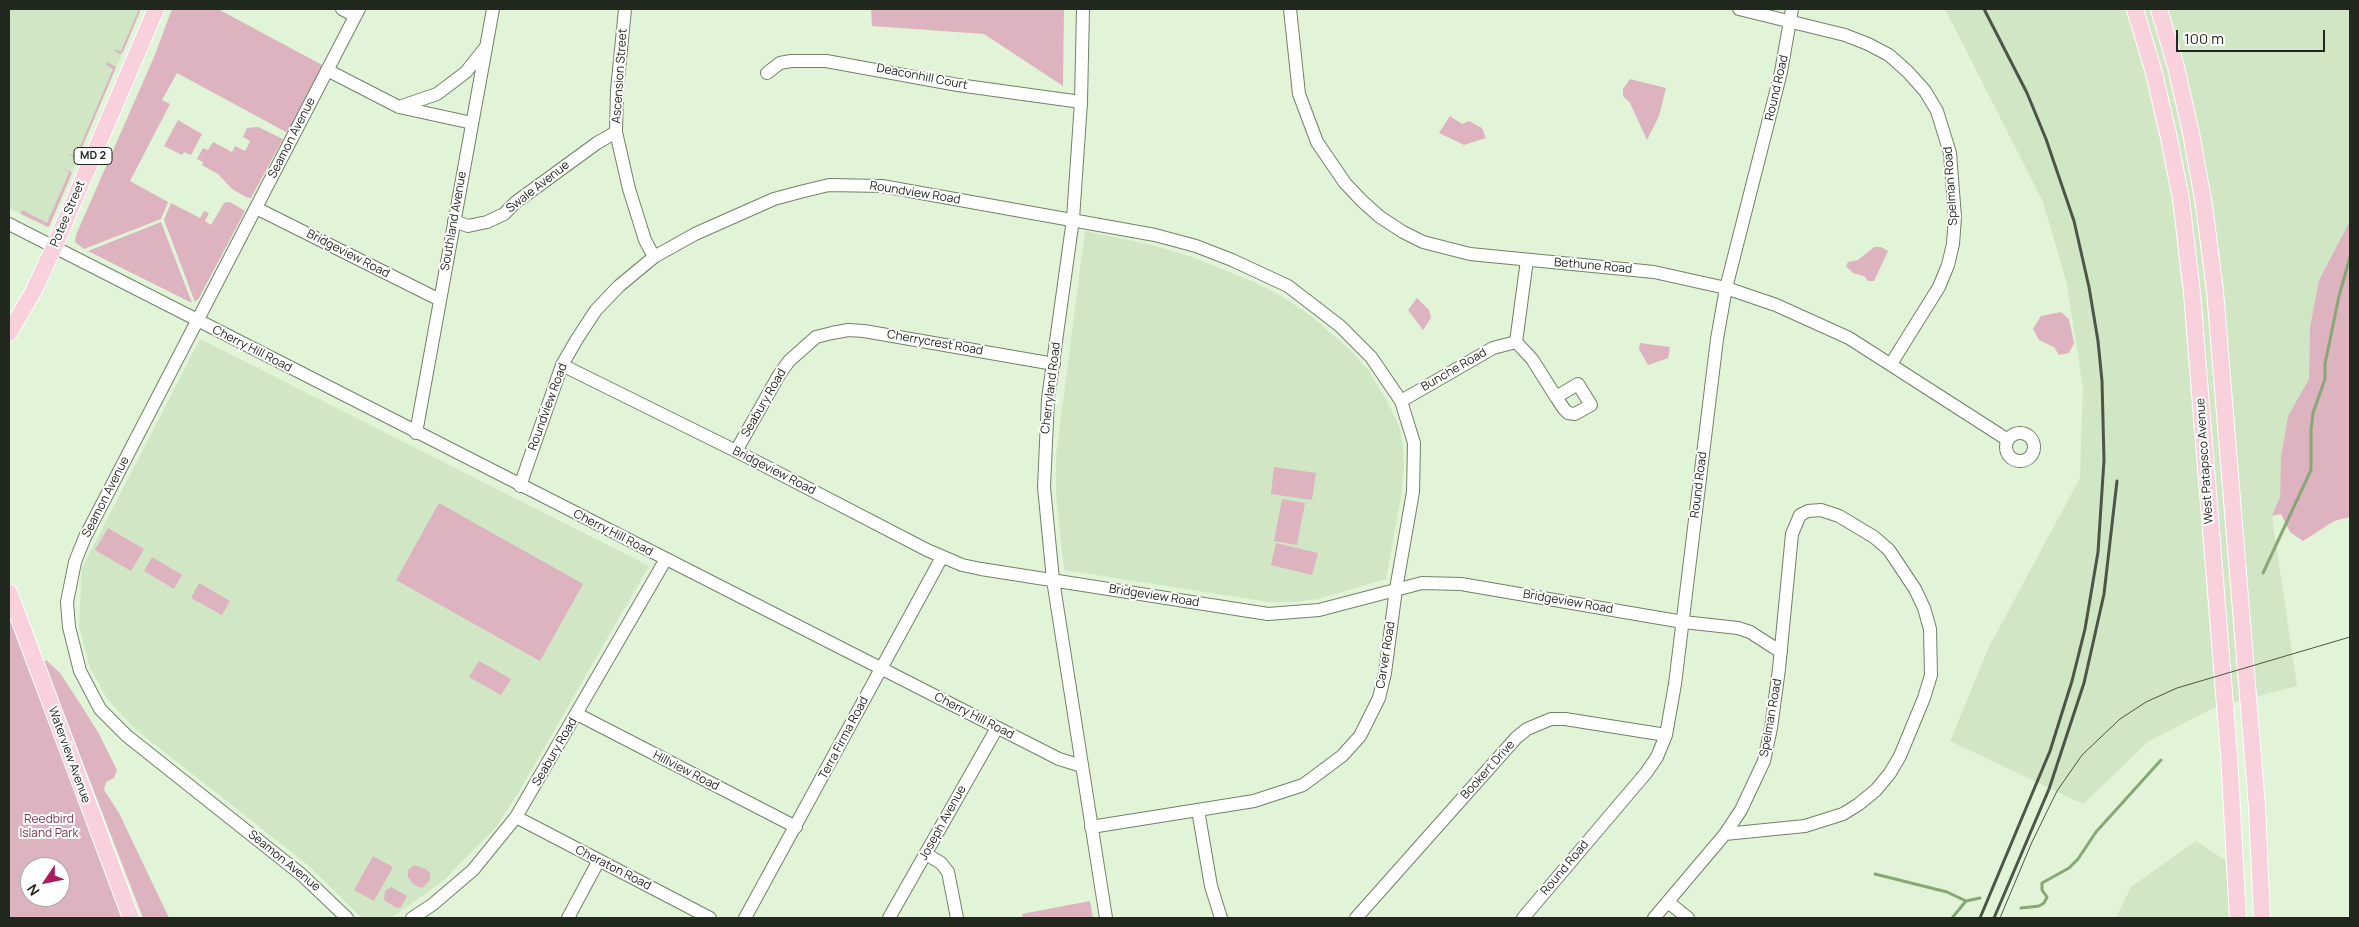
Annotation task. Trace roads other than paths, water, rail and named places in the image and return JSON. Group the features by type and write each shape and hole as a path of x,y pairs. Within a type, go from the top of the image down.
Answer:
{"main road":[{"name":"Potee Street","path":"9,333 33,292 54,247 156,9"},
{"name":"West Patapsco Avenue","path":"2135,9 2158,92 2181,199 2192,293 2230,755 2238,918"},
{"name":"West Patapsco Avenue","path":"2159,9 2176,67 2191,133 2204,205 2214,282 2260,849 2262,918"},
{"name":"Waterview Avenue","path":"9,592 131,918"},
{"path":"2230,755 2235,766 2240,835 2260,849 2244,860 2237,884"}],"street":[{"path":"342,9 357,12"},
{"name":"Southland Avenue","path":"416,433 493,9"},
{"name":"Ascension Street","path":"625,9 617,90 616,132 629,189 645,240 654,258"},
{"name":"Cherryland Road","path":"1082,766 1053,580 1046,517 1044,456 1048,399 1073,219 1081,102 1083,9"},
{"name":"Bethune Road","path":"1290,9 1299,94 1317,142 1345,183 1380,217 1423,242 1470,254 1654,272 1726,288 1814,321 1849,338 2008,440"},
{"name":"Spelman Road","path":"1739,9 1845,35 1868,44 1889,55 1908,72 1925,91 1937,111 1950,153 1955,217 1953,244 1948,265 1939,286 1891,364"},
{"name":"Round Road","path":"1522,918 1646,773 1657,756 1666,735 1683,622 1711,379 1726,288 1781,72 1792,9"},
{"name":"Seamon Avenue","path":"347,918 302,874 113,722 100,708 89,690 73,649 67,602 75,562 85,537 357,12"},
{"path":"399,107 437,94 448,87 466,72 486,46"},
{"name":"Deaconhill Court","path":"767,73 774,67 786,62 826,61 958,85 1081,102"},
{"path":"327,70 399,107 472,123"},
{"name":"Swale Avenue","path":"454,221 468,226 487,222 504,214 516,202 597,143 616,132"},
{"name":"Roundview Road","path":"520,486 562,365 576,339 596,310 619,286 654,258 695,234 774,200 829,185 882,186 1073,219 1155,235 1196,246 1259,271 1288,286 1318,307 1358,343 1383,373 1401,400"},
{"name":"Bridgeview Road","path":"256,208 440,300"},
{"name":"Cherry Hill Road","path":"9,224 1059,760 1082,766"},
{"path":"1527,260 1516,342 1532,359 1556,397"},
{"name":"Cherrycrest Road","path":"816,338 848,330 864,331 1054,364"},
{"name":"Seabury Road","path":"736,451 779,375 800,349 816,338"},
{"name":"Bunche Road","path":"1401,400 1493,348 1516,342"},
{"name":"Bridgeview Road","path":"562,365 736,451 942,557 980,569 1268,614 1319,610 1422,583 1461,584 1683,622 1738,628 1750,632 1781,652"},
{"name":"Carver Road","path":"1091,827 1254,801 1280,794 1303,785 1342,756 1360,736 1378,698 1385,673 1396,589 1413,492 1414,443 1401,400"},
{"name":"Spelman Road","path":"1654,918 1725,834 1742,810 1764,761 1772,728 1792,534 1800,515 1814,509 1839,516 1874,537 1889,550 1915,589 1924,608 1930,630 1930,675 1924,698 1900,756 1890,773 1876,790 1859,804 1843,814 1805,826 1725,834"},
{"name":"Terra Firma Road","path":"745,918 942,557"},
{"name":"Seabury Road","path":"412,918 432,905 473,870 516,817 666,559"},
{"name":"Hillview Road","path":"577,714 796,827"},
{"name":"Bookert Drive","path":"1356,918 1516,738 1527,729 1545,720 1565,719 1666,735"},
{"name":"Joseph Avenue","path":"889,918 997,728"},
{"path":"1082,766 1106,918"},
{"path":"1198,810 1210,886 1222,918"},
{"name":"Cheraton Road","path":"516,817 710,918"},
{"path":"926,854 941,863 948,872 956,918"},
{"path":"568,918 599,860"},
{"path":"1668,902 1688,918"}],"waterway":[{"path":"2263,573 2311,470 2313,413 2325,379 2325,364 2339,296 2350,257"},
{"path":"2021,908 2039,906 2044,903 2047,897 2042,890 2042,883 2069,868 2078,859 2096,832 2161,760"},
{"path":"1875,874 1947,892 1966,901"},
{"path":"1952,918 1966,901 1980,898"}],"tram line":[{"path":"2000,918 2032,842 2057,791 2082,755 2120,719 2146,702 2177,688 2350,637"}],"railway":[{"path":"1980,918 2050,751 2072,681 2085,629 2098,552 2104,460 2102,381 2098,341 2089,287 2074,221 2046,139 2027,93 1984,9"},
{"path":"1994,918 2049,789 2084,683 2104,594 2117,481"}],"park label":[{"name":"Reedbird Island Park","path":"49,827"}]}
